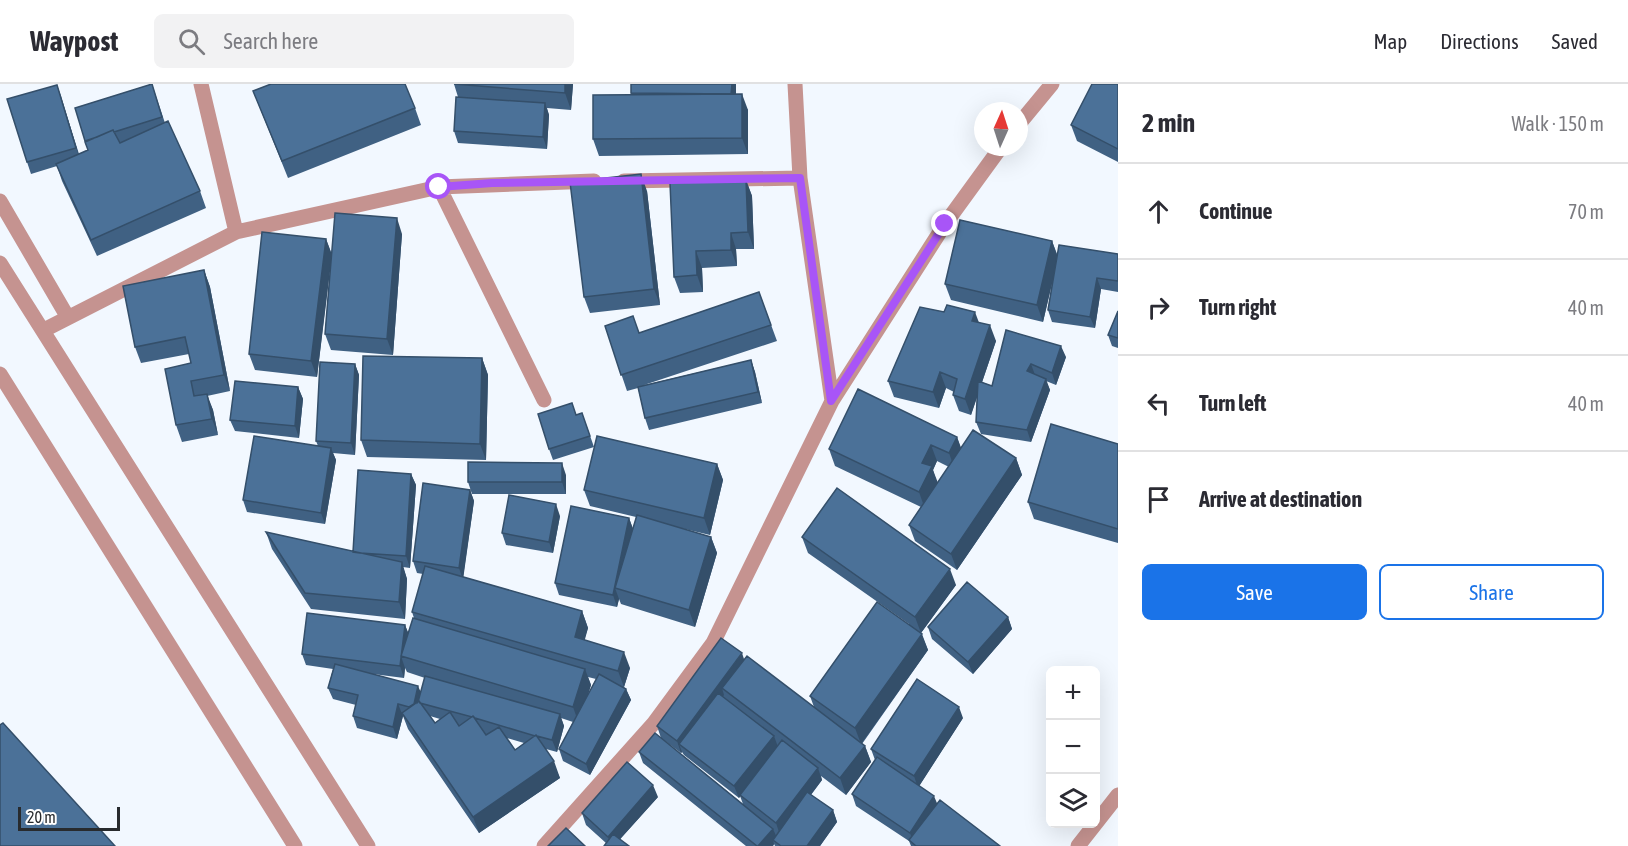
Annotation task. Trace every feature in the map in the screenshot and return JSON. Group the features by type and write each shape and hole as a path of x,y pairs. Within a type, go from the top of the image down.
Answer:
{"street":[{"path":"201,84 236,232"},
{"path":"795,84 800,178 831,401"},
{"path":"1028,113 1052,84"},
{"path":"544,846 654,723 713,643 831,401 945,224 994,156"},
{"path":"44,330 67,316 236,232 439,187 492,183 800,178"},
{"path":"439,187 544,400"},
{"path":"0,201 67,316"},
{"path":"0,263 368,846"},
{"path":"0,374 295,846"},
{"path":"1078,846 1118,795"}],"building":[{"path":"152,84 162,117 114,132 113,130 85,141 75,108"},
{"path":"271,84 405,84 415,108 282,161 253,91"},
{"path":"454,84 565,84 565,93"},
{"path":"631,84 732,84 731,94 631,93"},
{"path":"1092,84 1118,84 1118,149 1071,125"},
{"path":"57,85 76,148 27,162 7,99"},
{"path":"742,94 742,138 593,139 593,95"},
{"path":"456,97 545,103 543,137 454,131"},
{"path":"168,121 200,191 91,240 56,164 88,150 85,142 113,130 120,143"},
{"path":"641,174 654,289 584,297 570,182"},
{"path":"746,180 748,232 731,233 731,250 696,251 697,275 674,277 670,183"},
{"path":"335,213 397,218 387,339 325,334"},
{"path":"960,220 1052,241 1037,305 945,284"},
{"path":"262,232 326,239 311,361 249,354"},
{"path":"1059,245 1118,254 1118,281 1097,278 1090,317 1048,310"},
{"path":"204,270 224,375 191,381 194,396 207,394 212,419 176,425 165,369 191,363 185,337 135,347 123,286"},
{"path":"759,292 771,325 621,375 605,326 633,316 639,333"},
{"path":"947,305 975,312 972,321 990,325 965,399 953,395 957,379 940,372 933,392 888,381 920,307 944,312"},
{"path":"1118,311 1118,338 1108,335"},
{"path":"1006,330 1061,346 1052,373 1031,364 1027,371 1046,379 1027,430 976,422 978,381 992,386"},
{"path":"363,356 482,358 480,444 361,440"},
{"path":"751,360 758,392 645,418 638,387"},
{"path":"320,362 355,364 351,443 316,441"},
{"path":"235,381 298,387 295,426 230,420"},
{"path":"858,389 957,437 949,453 931,445 922,463 932,466 919,492 829,449"},
{"path":"572,403 576,415 582,413 590,436 549,449 538,414"},
{"path":"1051,424 1118,444 1118,529 1028,502"},
{"path":"973,430 1016,458 951,554 909,525"},
{"path":"254,436 331,448 321,513 243,500"},
{"path":"597,436 717,464 704,518 584,490"},
{"path":"468,462 562,463 562,482 468,482"},
{"path":"358,470 411,474 406,556 353,552"},
{"path":"423,483 470,490 459,568 413,561"},
{"path":"837,488 950,569 915,617 802,537"},
{"path":"509,495 556,504 549,542 502,533"},
{"path":"571,506 629,518 613,595 555,583"},
{"path":"637,515 711,537 689,610 615,588"},
{"path":"266,532 402,562 399,602 305,593"},
{"path":"425,566 582,611 575,637 624,652 618,671 412,612"},
{"path":"967,582 1008,617 968,662 928,627"},
{"path":"877,602 922,634 855,728 810,696"},
{"path":"307,613 405,625 400,666 302,654"},
{"path":"413,618 585,669 573,707 401,656"},
{"path":"721,638 742,653 677,741 657,726"},
{"path":"747,656 865,746 840,778 722,688"},
{"path":"335,664 418,686 414,704 409,707 398,704 393,727 353,716 358,695 328,688"},
{"path":"599,674 626,689 586,764 559,749"},
{"path":"425,676 560,714 552,740 418,702"},
{"path":"917,679 959,707 914,776 871,749"},
{"path":"718,693 774,736 734,786 679,744"},
{"path":"419,701 435,723 450,712 459,726 473,716 486,735 499,727 515,750 536,735 554,761 473,817 402,713"},
{"path":"3,723 115,846 0,846 0,725"},
{"path":"655,733 773,829 758,846 639,752"},
{"path":"782,740 818,768 776,823 740,795"},
{"path":"877,757 934,796 910,833 852,794"},
{"path":"627,762 653,785 608,837 582,813"},
{"path":"807,792 833,810 807,846 781,846 773,840"},
{"path":"940,800 1000,846 916,846 909,840"},
{"path":"566,828 585,846 548,846"},
{"path":"613,834 629,846 604,846"}],"route":[{"path":"439,187 492,183 800,178 831,401 945,224"}]}
